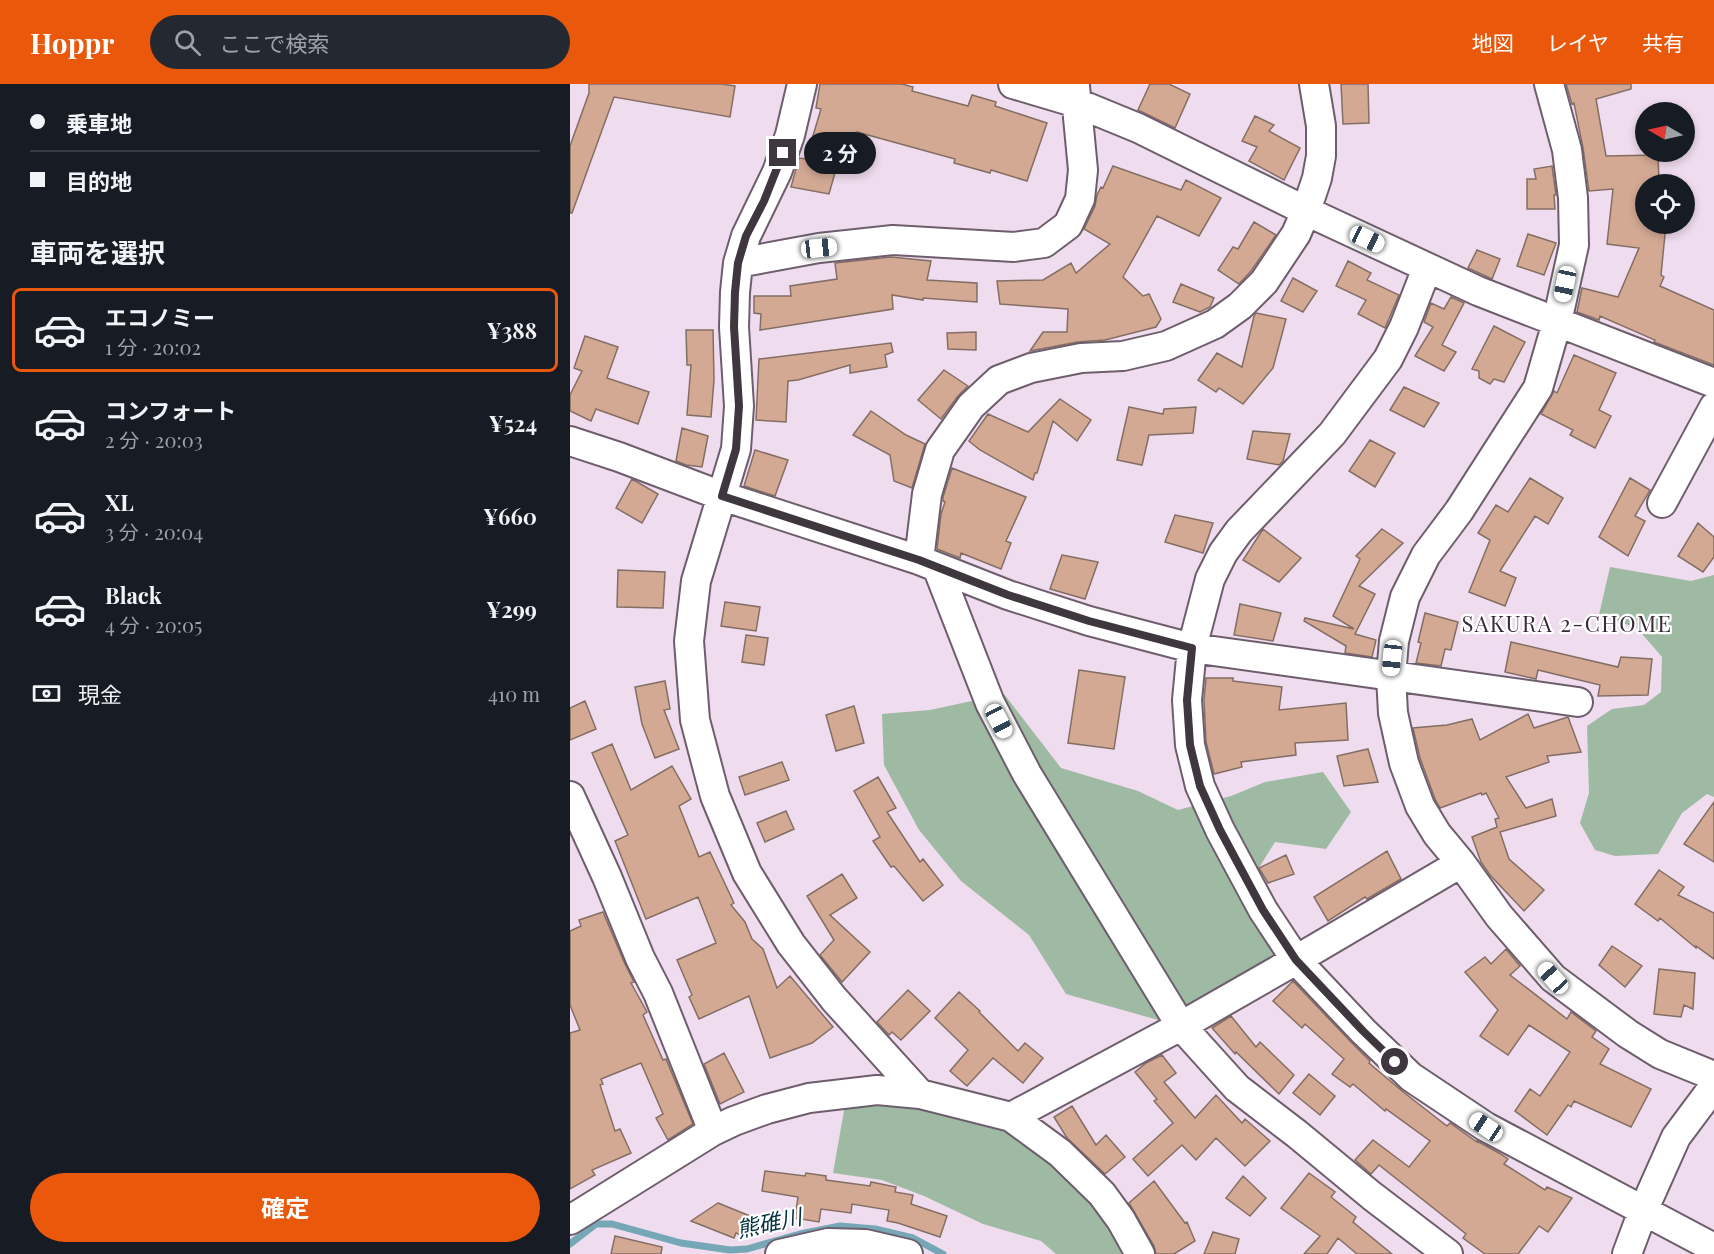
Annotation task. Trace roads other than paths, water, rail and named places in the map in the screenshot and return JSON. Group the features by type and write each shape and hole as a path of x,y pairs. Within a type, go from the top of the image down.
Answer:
{"street":[{"path":"802,84 790,135 777,172 746,236 738,263 734,327 739,406 736,449 696,581 689,641 695,720 715,796 747,873 791,944 834,999 920,1094"},
{"path":"1013,84 1076,93 1138,128 1427,268 1478,291 1714,383"},
{"path":"1314,84 1321,126 1321,156 1317,178 1296,234 1264,282 1240,306 1215,324 1166,346 1123,356 1081,358 1031,368 999,380 971,406 940,450 927,494 928,563 990,703 1022,764 1180,1026 1237,1088 1448,1254"},
{"path":"1549,84 1567,150 1573,198 1574,245 1557,322 1538,388 1459,512 1426,555 1405,597 1394,641 1391,676 1393,713 1404,763 1420,806 1437,834 1461,863 1498,916 1553,978 1628,1034 1660,1054 1714,1076"},
{"path":"738,263 819,248 893,240 1014,247 1044,243 1068,225 1080,199 1083,170 1076,93"},
{"path":"1427,268 1404,327 1388,359 1332,434 1239,531 1223,554 1210,579 1192,648 1187,700 1190,745 1200,786 1220,830 1263,910 1296,960 1363,1031 1411,1077 1486,1127 1714,1248"},
{"path":"1662,503 1714,407"},
{"path":"570,441 620,457 722,496 928,563 1008,595 1079,618 1192,648 1578,702"},
{"path":"570,796 607,877 640,958 658,993 713,1131"},
{"path":"1011,1117 1180,1026 1461,863"},
{"path":"1627,1254 1643,1211 1676,1137 1714,1086"},
{"path":"570,1220 713,1131 734,1121 809,1098 877,1090 920,1094 1011,1117 1060,1153 1102,1194 1121,1220 1140,1254"},
{"path":"780,1254 828,1243 865,1244 908,1254"}],"waterway":[{"name":"熊碓川","path":"570,1244 596,1224 612,1224 681,1243 730,1250 747,1249 800,1234 840,1226 875,1229 913,1238 943,1254"}],"district":[{"name":"SAKURA 2-CHOME","path":"1567,624"}]}
